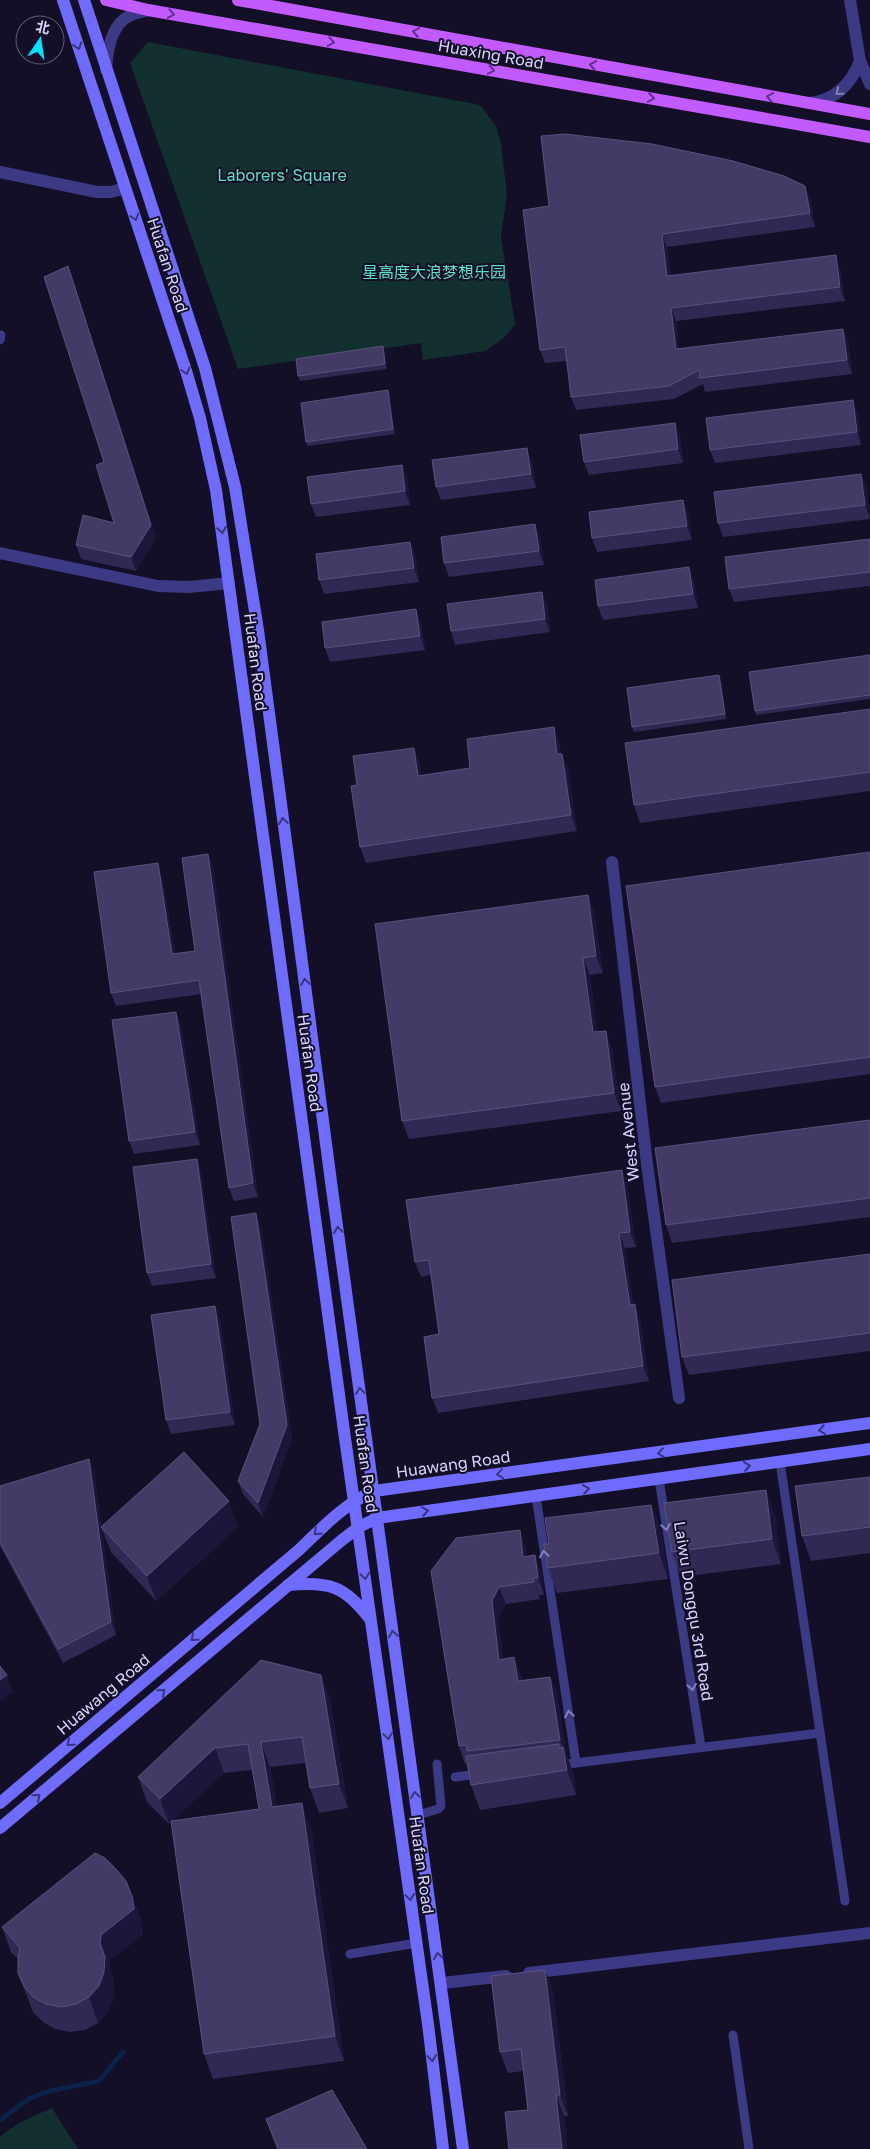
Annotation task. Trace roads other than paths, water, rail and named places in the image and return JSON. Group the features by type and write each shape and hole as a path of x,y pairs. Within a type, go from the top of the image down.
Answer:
{"main road":[{"name":"Huafan Road","path":"63,0 187,374 200,418 216,490 354,1500 417,1943 443,2149"},
{"name":"Huafan Road","path":"84,0 106,72 205,368 235,487 258,630 463,2149"},
{"name":"Huaxing Road","path":"106,0 148,10 870,137"},
{"name":"Huaxing Road","path":"238,0 870,114"},
{"name":"Huawang Road","path":"0,1803 300,1549 354,1500 374,1491 870,1423"},
{"path":"0,1828 358,1527 377,1518 870,1449"},
{"path":"288,1585 317,1583 335,1588 353,1599 372,1621"}],"street":[{"path":"850,0 860,61 870,84"},
{"path":"106,72 109,48 117,27 123,19 130,15 148,10"},
{"path":"803,103 828,99 838,94 848,83 860,61"},
{"path":"0,172 97,192 111,192 125,188"},
{"path":"0,553 158,586 189,587 229,582"},
{"name":"West Avenue","path":"612,862 647,1164 679,1398"},
{"path":"442,1983 870,1933"}],"lane":[{"path":"780,1462 845,1901"},
{"name":"Laiwu Dongqu 3rd Road","path":"659,1479 701,1747"},
{"path":"536,1496 576,1763"},
{"path":"548,1766 820,1733"},
{"path":"418,1815 438,1809 441,1806 437,1764"},
{"path":"455,1777 492,1773"},
{"path":"350,1954 417,1943"},
{"path":"733,2035 749,2149"}],"waterway":[{"path":"0,2120 30,2098 50,2091 99,2081 123,2052"}],"park label":[{"name":"Laborers' Square","path":"282,175"},
{"name":"星高度大浪梦想乐园","path":"434,272"}]}
